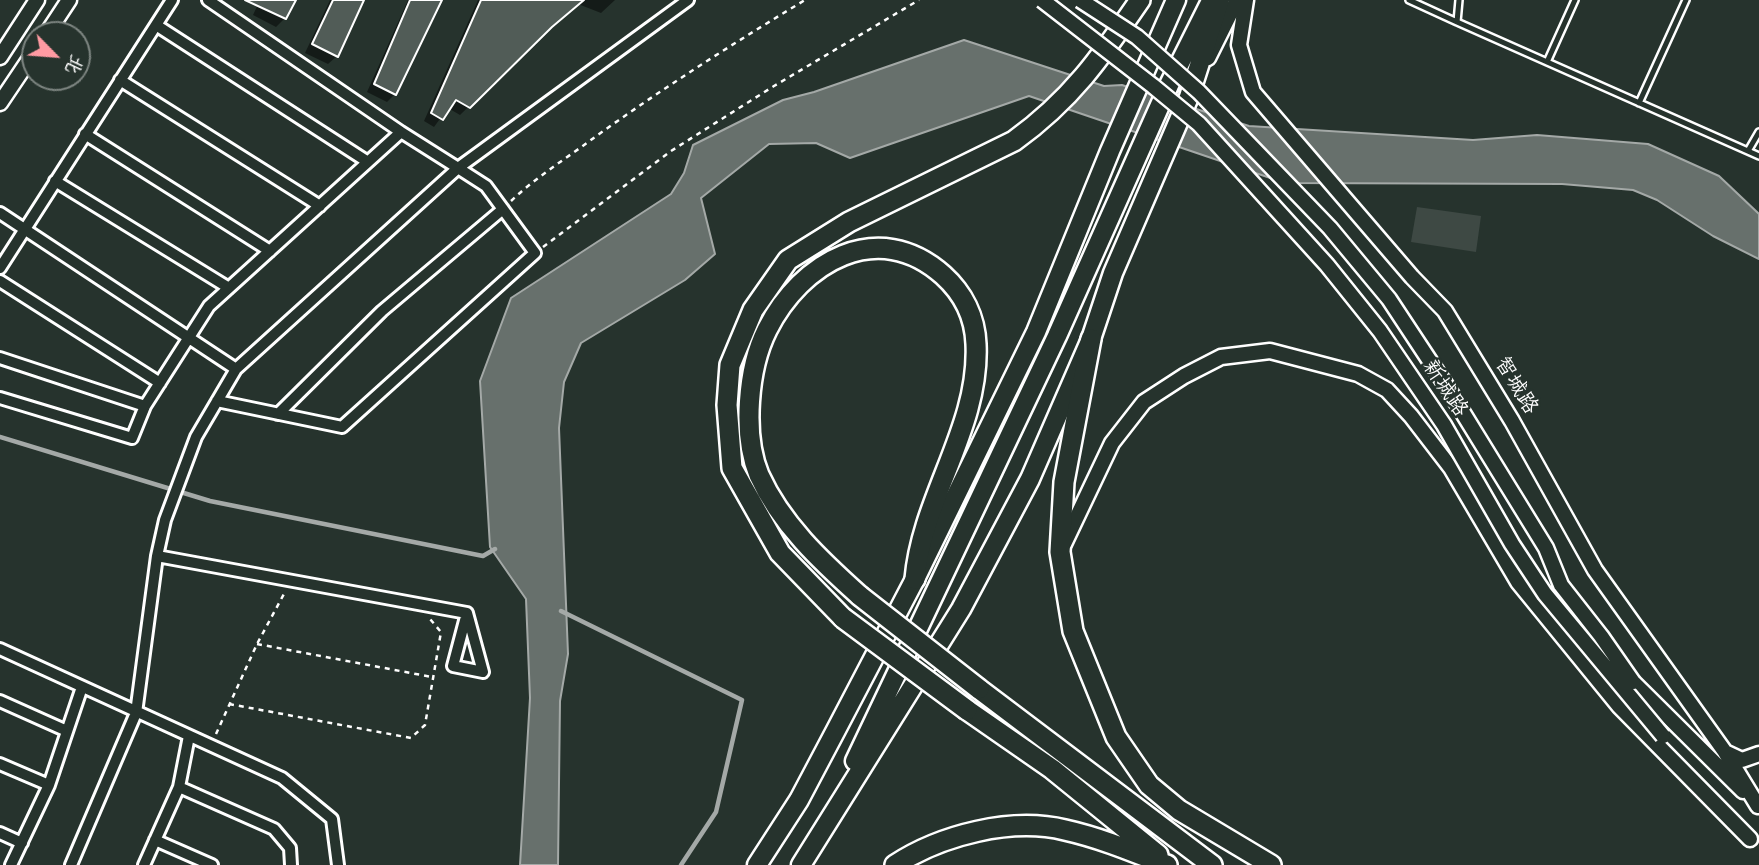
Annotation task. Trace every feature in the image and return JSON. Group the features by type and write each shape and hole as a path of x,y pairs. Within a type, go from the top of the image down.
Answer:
{"highway":[{"path":"1140,0 1092,70 1070,95 1029,130 1014,141 849,222 788,260 753,310 730,365 727,405 732,468 780,553 843,618 1052,769 1169,865"},
{"path":"915,579 924,529 946,476 975,387 976,342 968,306 955,285 936,269 911,254 878,246 848,252 812,273 783,302 766,331 748,398 751,438 758,473 781,513 816,556 860,596 1212,865"},
{"path":"1091,339 1064,482 1060,552 1073,631 1116,737 1149,785 1179,810 1271,865"},
{"path":"895,865 908,856 956,836 1012,826 1062,829 1107,841 1169,865"}],"main road":[{"path":"757,865 799,800 915,579 1036,332 1110,151 1177,0"},
{"path":"799,865 857,758 1057,336 1169,85 1212,0"},
{"path":"799,865 961,609 1030,479 1091,339 1113,273 1189,97 1220,0"}],"street":[{"path":"0,57 37,0"},
{"path":"55,21 69,0"},
{"path":"0,268 172,0"},
{"path":"208,0 401,132 486,186 535,253 342,427 217,401"},
{"path":"71,865 136,713 157,556 169,511 196,437 236,369 458,168 688,0"},
{"name":"新城路","path":"1042,0 1199,124 1327,265 1380,331 1444,425 1512,544 1545,594 1662,736 1756,838"},
{"name":"新城路","path":"1080,0 1137,37 1199,92 1330,228 1384,292 1492,459 1546,548 1562,585 1633,682 1758,807"},
{"path":"1189,97 1237,0"},
{"name":"智城路","path":"1246,0 1239,45 1253,92 1412,277 1445,311 1512,421 1595,570 1725,751 1758,807"},
{"path":"156,25 368,162"},
{"path":"0,103 21,72"},
{"path":"120,80 320,206"},
{"path":"0,398 132,438 145,406 209,306 401,132"},
{"path":"85,134 270,251"},
{"path":"55,181 229,288"},
{"path":"278,414 383,311 503,209"},
{"path":"0,213 236,369"},
{"path":"0,281 160,383"},
{"path":"1060,552 1112,443 1144,402 1184,376 1221,357 1270,351 1358,373 1387,390 1411,416 1451,468 1518,582 1619,706 1756,838"},
{"path":"0,358 145,406"},
{"path":"157,556 467,613"},
{"path":"467,613 480,660 484,672 453,666 467,613"},
{"path":"0,649 282,778 332,820 338,865"},
{"path":"11,865 49,785 82,687"},
{"path":"0,701 67,731"},
{"path":"144,865 178,787 189,736"},
{"path":"1725,751 1742,760 1759,754"},
{"path":"0,764 49,785"},
{"path":"178,787 274,829 289,848 291,865"},
{"path":"0,833 22,843"},
{"path":"155,840 212,865"}],"lane":[{"path":"1409,0 1759,156"},
{"path":"1457,22 1459,0"},
{"path":"1547,62 1575,0"},
{"path":"1639,103 1686,0"},
{"path":"1748,151 1759,132"}],"path":[{"path":"503,209 527,186 628,113 805,0"},
{"path":"535,253 671,151 919,0"},
{"path":"210,746 257,644 286,589"},
{"path":"229,705 411,738 425,726 441,632 427,616"},
{"path":"257,644 432,677"}],"shaded area":[{"path":"964,40 1104,86 1122,85 1249,126 1473,140 1537,135 1648,144 1719,176 1759,214 1759,259 1713,236 1657,200 1633,190 1562,184 1285,183 1029,96 850,158 816,143 769,144 701,198 715,254 685,280 581,343 564,382 559,428 568,654 560,701 558,865 520,865 530,698 526,599 490,547 480,381 511,298 671,194 684,173 693,145 783,100 814,92"},
{"path":"1417,207 1481,216 1476,252 1411,242"}],"building":[{"path":"245,0 296,0 286,19"},
{"path":"333,0 364,0 338,57 312,44"},
{"path":"410,0 442,0 396,95 374,84"},
{"path":"481,0 584,0 552,27 470,108 456,100 443,120 431,113"}],"waterway":[{"path":"0,437 210,501 483,556 495,549"},
{"path":"561,611 742,700 716,812 681,865"}]}
